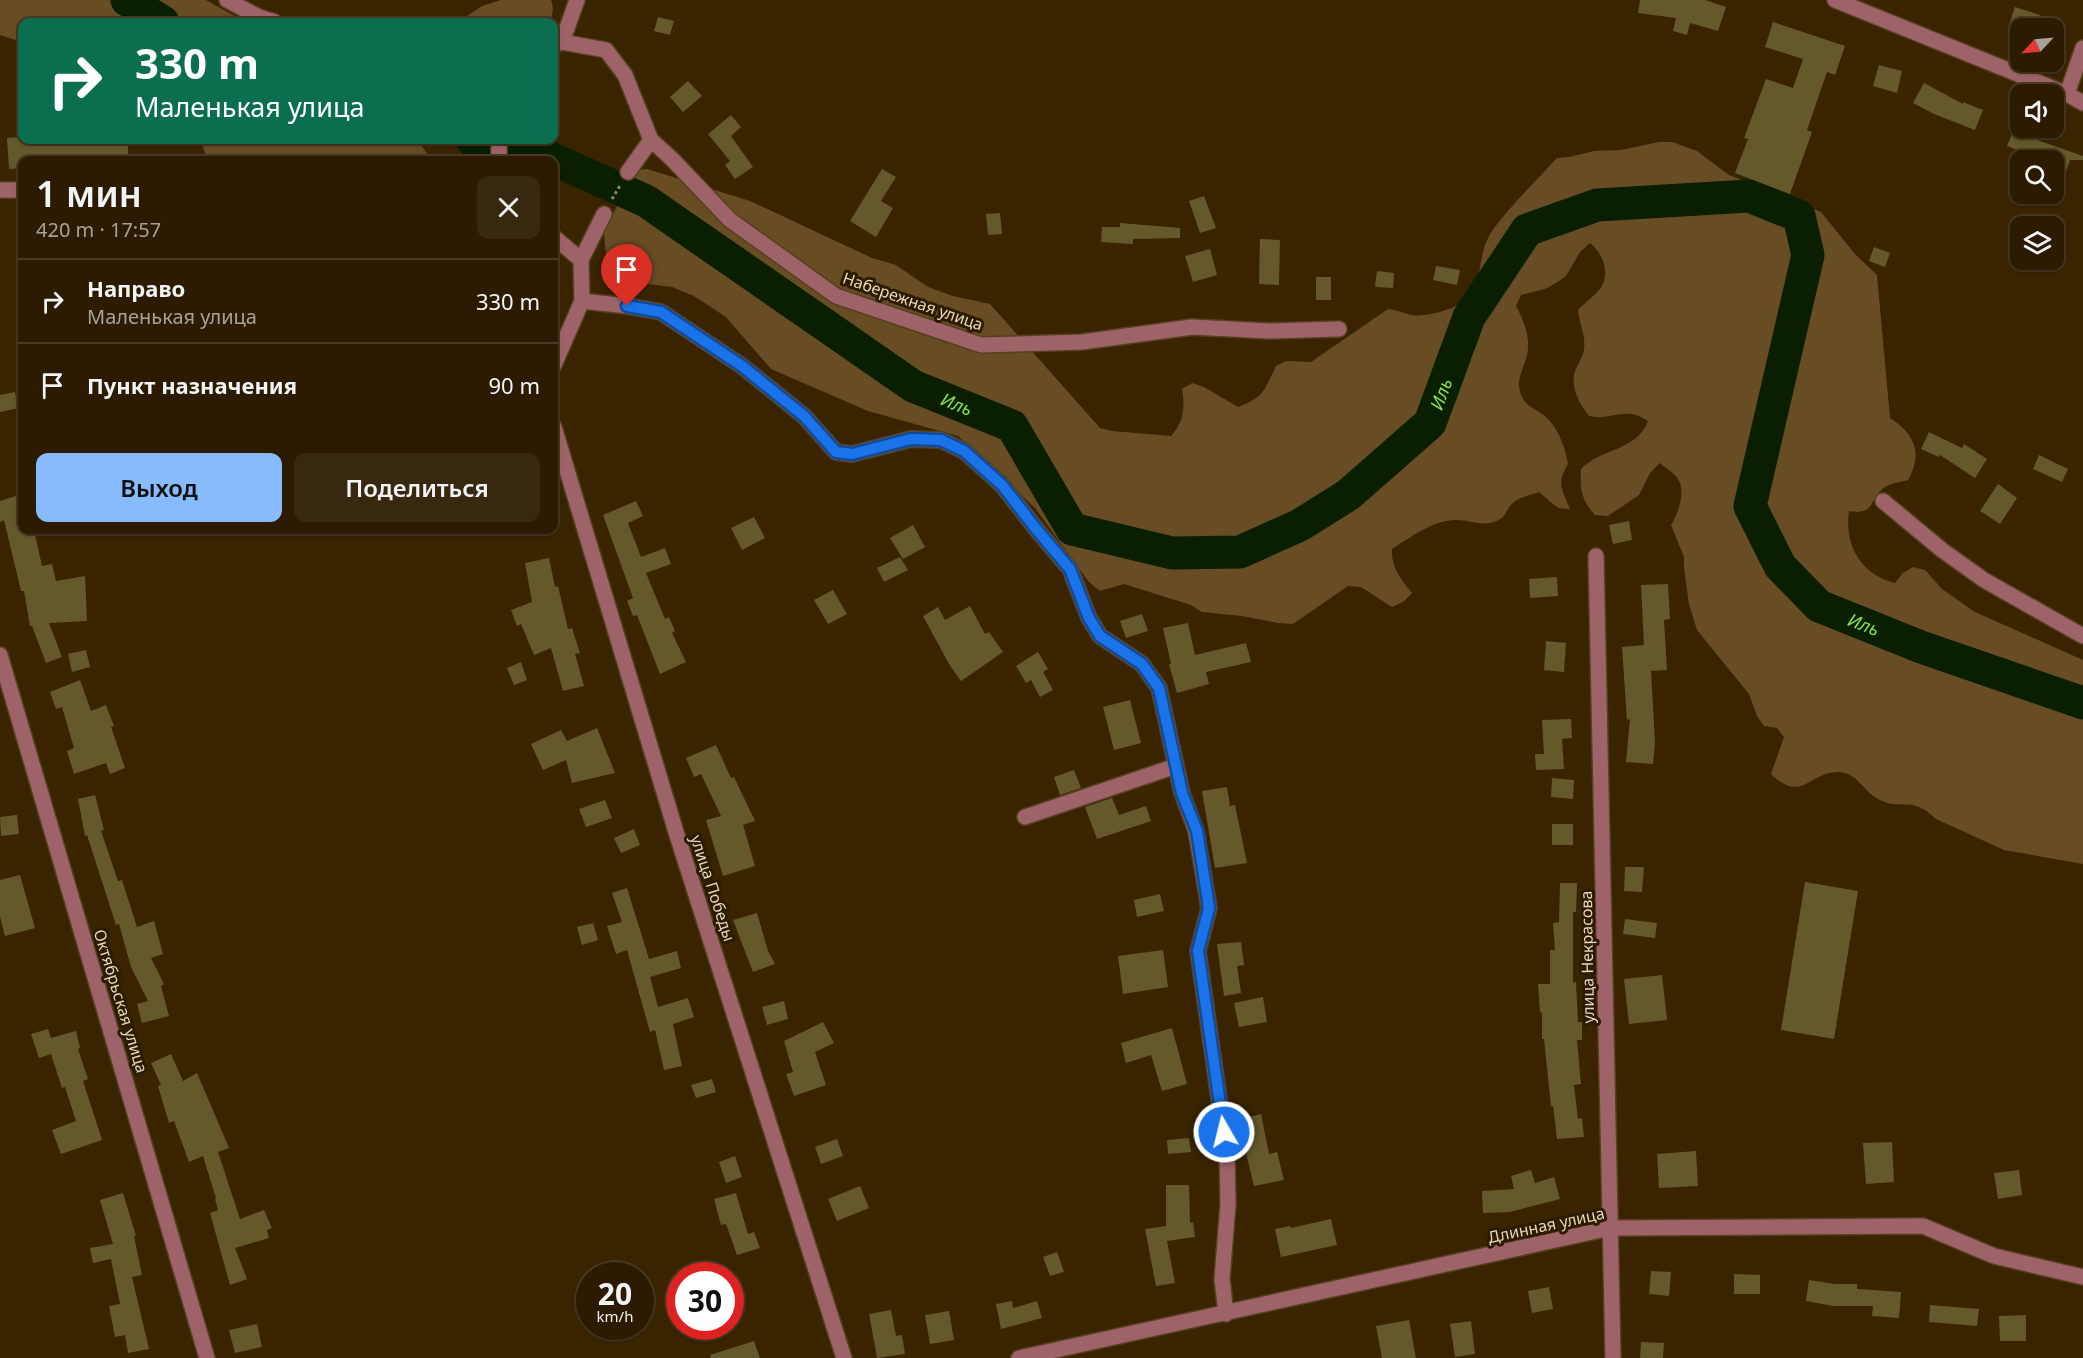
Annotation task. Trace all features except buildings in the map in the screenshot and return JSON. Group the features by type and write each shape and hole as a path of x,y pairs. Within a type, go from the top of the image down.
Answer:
{"street":[{"path":"227,0 262,18"},
{"path":"558,44 577,0"},
{"path":"1835,0 2067,94 2083,103"},
{"name":"Набережная улица","path":"558,44 606,50 625,75 651,140 730,220 836,296 981,345 1082,342 1192,327 1269,331 1339,329"},
{"path":"2067,94 2083,48"},
{"path":"628,172 651,140"},
{"path":"0,190 18,190"},
{"path":"558,356 582,302 581,260 604,214"},
{"path":"558,240 581,260"},
{"path":"582,302 661,312 742,366 804,416 836,452 852,454 911,439 941,440 964,451 1002,485 1070,569 1089,618 1100,636 1142,664 1159,688 1182,793 1197,831 1209,908 1198,951 1227,1155 1228,1204 1222,1278 1226,1314"},
{"name":"улица Победы","path":"558,440 676,832 844,1358"},
{"path":"1883,501 1942,550 1984,580 2083,636"},
{"name":"улица Некрасова","path":"1596,556 1613,1358"},
{"name":"Октябрьская улица","path":"0,655 207,1358"},
{"path":"1025,817 1176,766"},
{"name":"Длинная улица","path":"1019,1358 1610,1228 1923,1226 1994,1256 2083,1277"}],"path":[{"path":"604,214 628,172"}],"shaded area":[{"path":"0,0 206,0 238,18 18,18 18,41 0,35"},
{"path":"501,0 551,0 553,8 551,18 464,18 482,6"},
{"path":"1659,142 1672,142 1697,151 1729,175 1821,212 1855,254 1877,275 1890,418 1899,424 1911,438 1915,461 1908,480 1885,487 1868,509 1858,512 1849,511 1848,524 1852,547 1864,566 1883,579 1895,583 1903,573 1913,567 1925,570 1942,589 1975,612 2083,660 2083,864 2004,850 1936,819 1920,807 1880,800 1851,775 1845,773 1828,773 1798,787 1782,783 1771,774 1784,737 1777,728 1764,726 1757,716 1749,694 1697,630 1689,604 1684,557 1671,525 1681,496 1677,477 1660,463 1650,473 1639,495 1608,516 1595,515 1582,494 1581,469 1589,462 1636,438 1648,421 1632,414 1589,416 1576,395 1574,377 1583,355 1584,344 1578,310 1600,289 1605,274 1604,262 1590,243 1580,252 1566,276 1545,289 1521,295 1516,306 1524,324 1528,342 1527,355 1519,379 1519,389 1526,403 1548,419 1561,440 1568,464 1561,482 1570,509 1558,508 1539,492 1515,501 1504,516 1494,522 1456,520 1431,526 1392,549 1395,567 1412,593 1403,602 1392,607 1361,587 1348,586 1293,624 1202,612 1191,605 1124,584 1100,591 1089,582 1035,508 958,436 868,411 771,369 726,317 694,296 672,287 614,277 605,244 604,232 635,170 647,169 750,201 872,258 896,265 928,287 953,296 990,304 1100,428 1171,436 1179,425 1182,414 1182,389 1192,383 1204,387 1238,407 1247,404 1263,392 1276,366 1286,361 1311,362 1388,309 1411,315 1427,315 1448,310 1466,301 1476,289 1483,252 1492,231 1557,158 1594,151 1621,150"},
{"path":"202,144 421,144 428,156 206,156"}],"waterway":[{"name":"Иль","path":"127,0 156,18"},
{"name":"Иль","path":"484,144 498,149 546,156"},
{"name":"Иль","path":"558,161 646,201 913,386 1012,426 1072,529 1172,553 1240,552 1300,525 1348,495 1430,423 1469,317 1527,230 1597,205 1749,196 1799,216 1808,255 1750,506 1780,566 1819,606 1921,647 2083,703"}],"route":[{"path":"627,306 661,312 742,366 804,416 836,452 852,454 911,439 941,440 964,451 1002,485 1070,569 1089,618 1100,636 1142,664 1159,688 1182,793 1197,831 1209,908 1198,951 1224,1132"}]}
